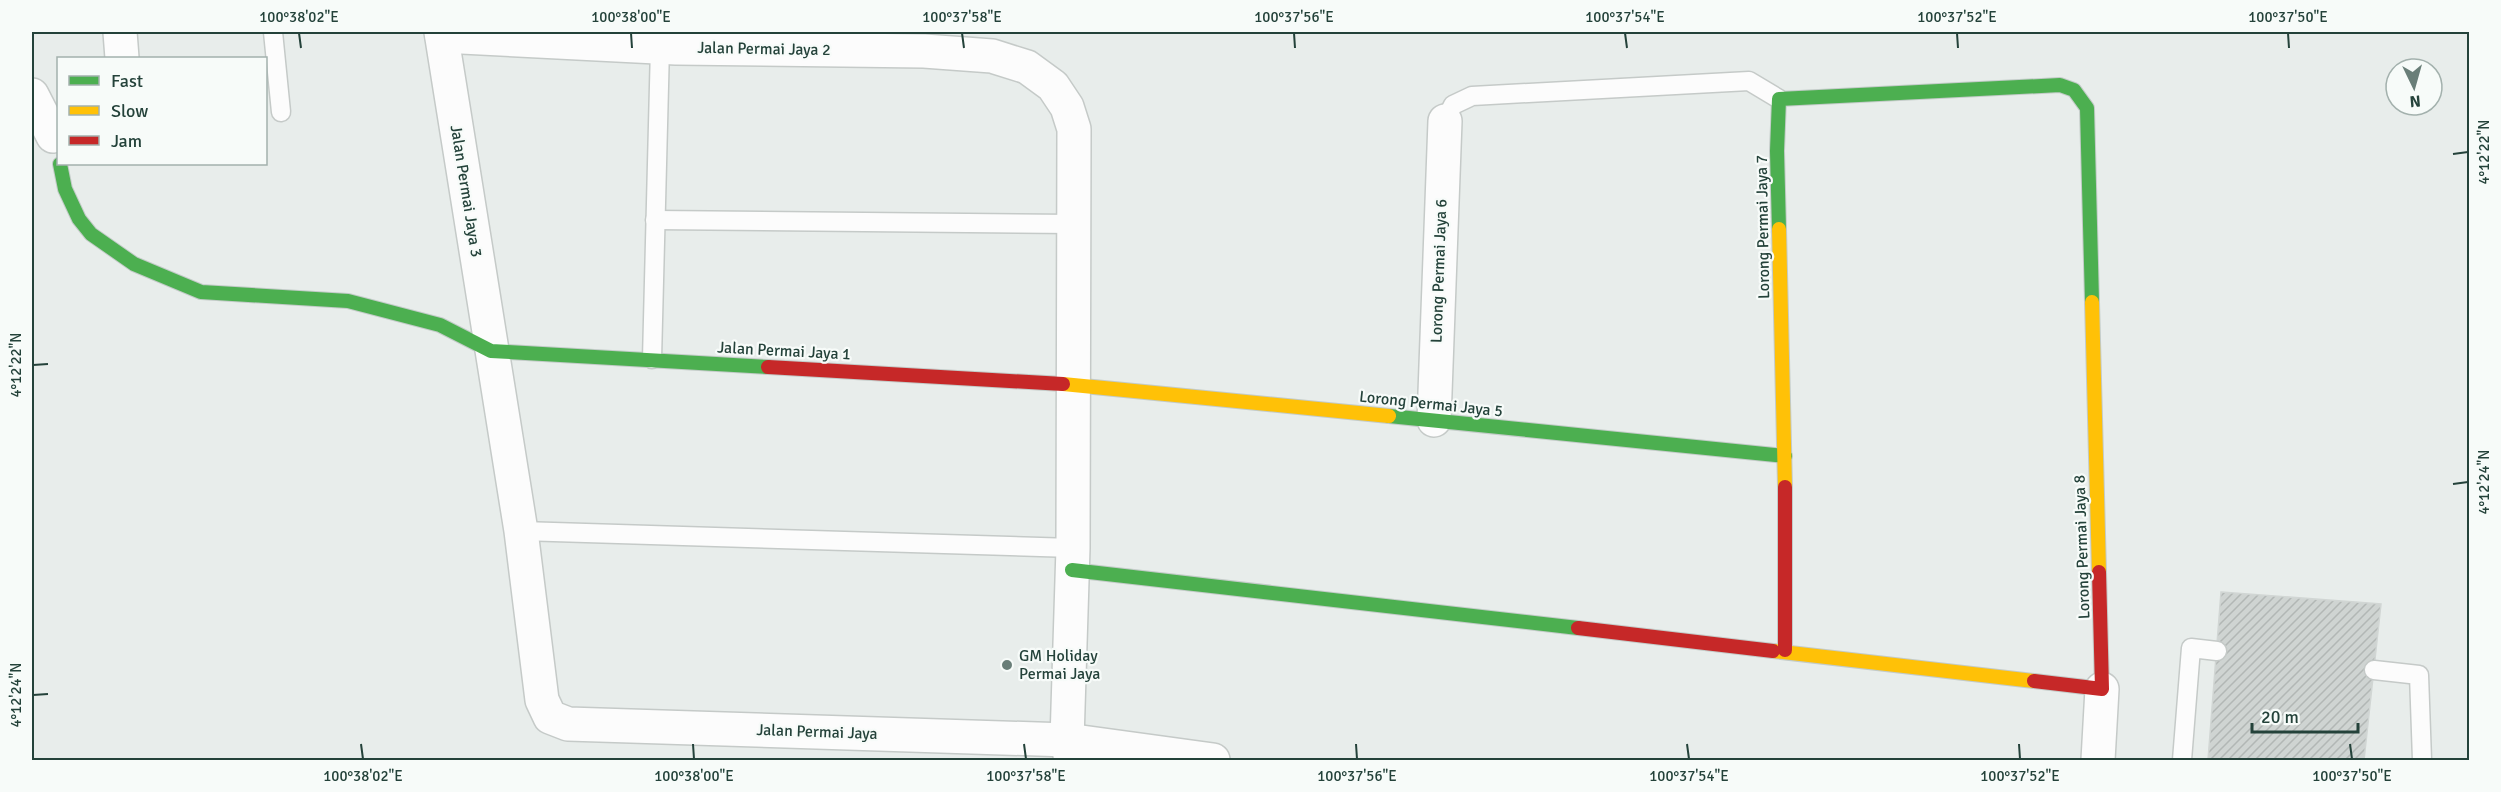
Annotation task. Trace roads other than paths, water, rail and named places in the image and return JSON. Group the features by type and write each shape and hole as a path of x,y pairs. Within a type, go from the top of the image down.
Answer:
{"street":[{"path":"120,32 122,57"},
{"name":"Jalan Permai Jaya 2","path":"442,34 924,51 992,56 1027,67 1053,86 1067,106 1074,129 1073,224"},
{"name":"Jalan Permai Jaya 3","path":"442,34 521,531 542,700 550,717 568,724"},
{"name":"Lorong Permai Jaya 8","path":"1779,99 2060,85 2074,90 2087,108 2102,689"},
{"path":"32,95 57,149"},
{"name":"Lorong Permai Jaya 7","path":"1779,99 1777,151 1785,456 1785,651"},
{"name":"Lorong Permai Jaya 6","path":"1434,420 1445,121"},
{"path":"60,165 65,189 79,219 91,234 134,264 201,292 348,301 440,325 491,351"},
{"path":"1065,754 1073,559 1073,224"},
{"name":"Jalan Permai Jaya 1","path":"491,351 1074,385"},
{"name":"Lorong Permai Jaya 5","path":"1074,385 1785,456"},
{"path":"1073,559 1785,651 2102,689 2097,760"},
{"name":"Jalan Permai Jaya","path":"568,724 1065,754 1213,760"}],"lane":[{"path":"273,32 281,112"},
{"path":"652,359 655,220 671,42"},
{"path":"1445,121 1453,105 1472,96 1749,81 1779,99"},
{"path":"655,220 1073,224"},
{"path":"521,531 1073,559"},
{"path":"2182,760 2191,648 2217,651"},
{"path":"2374,670 2419,675 2422,760"}],"place":[{"name":"GM Holiday Permai Jaya","path":"1007,665"}]}
